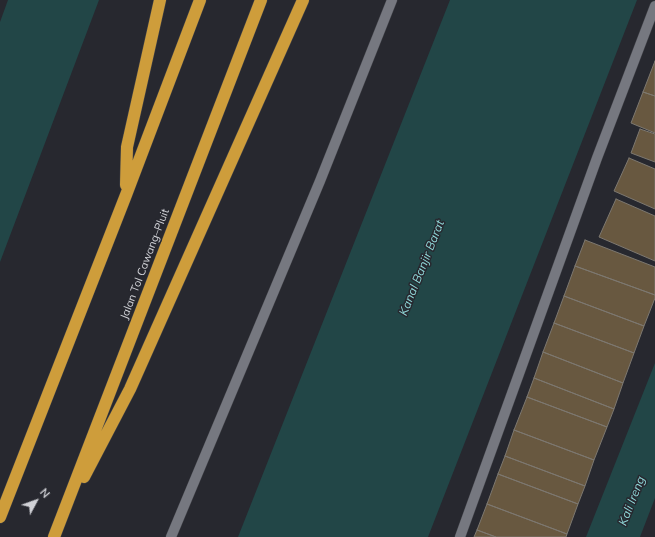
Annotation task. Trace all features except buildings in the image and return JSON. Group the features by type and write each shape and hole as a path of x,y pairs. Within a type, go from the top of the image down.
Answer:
{"highway":[{"path":"126,195 127,147 160,0"},
{"path":"0,517 126,195 200,0"},
{"name":"Jalan Tol Cawang–Pluit","path":"54,537 260,0"},
{"path":"60,521 130,389 303,0"}],"street":[{"path":"171,537 317,188 392,0"},
{"path":"460,537 597,158 655,6"}],"water":[{"path":"8,0 99,0 0,262 0,22"},
{"name":"Kanal Banjir Barat","path":"450,0 637,0 428,537 238,537"},
{"name":"Kali Ireng","path":"655,363 655,498 640,537 586,537"}]}
